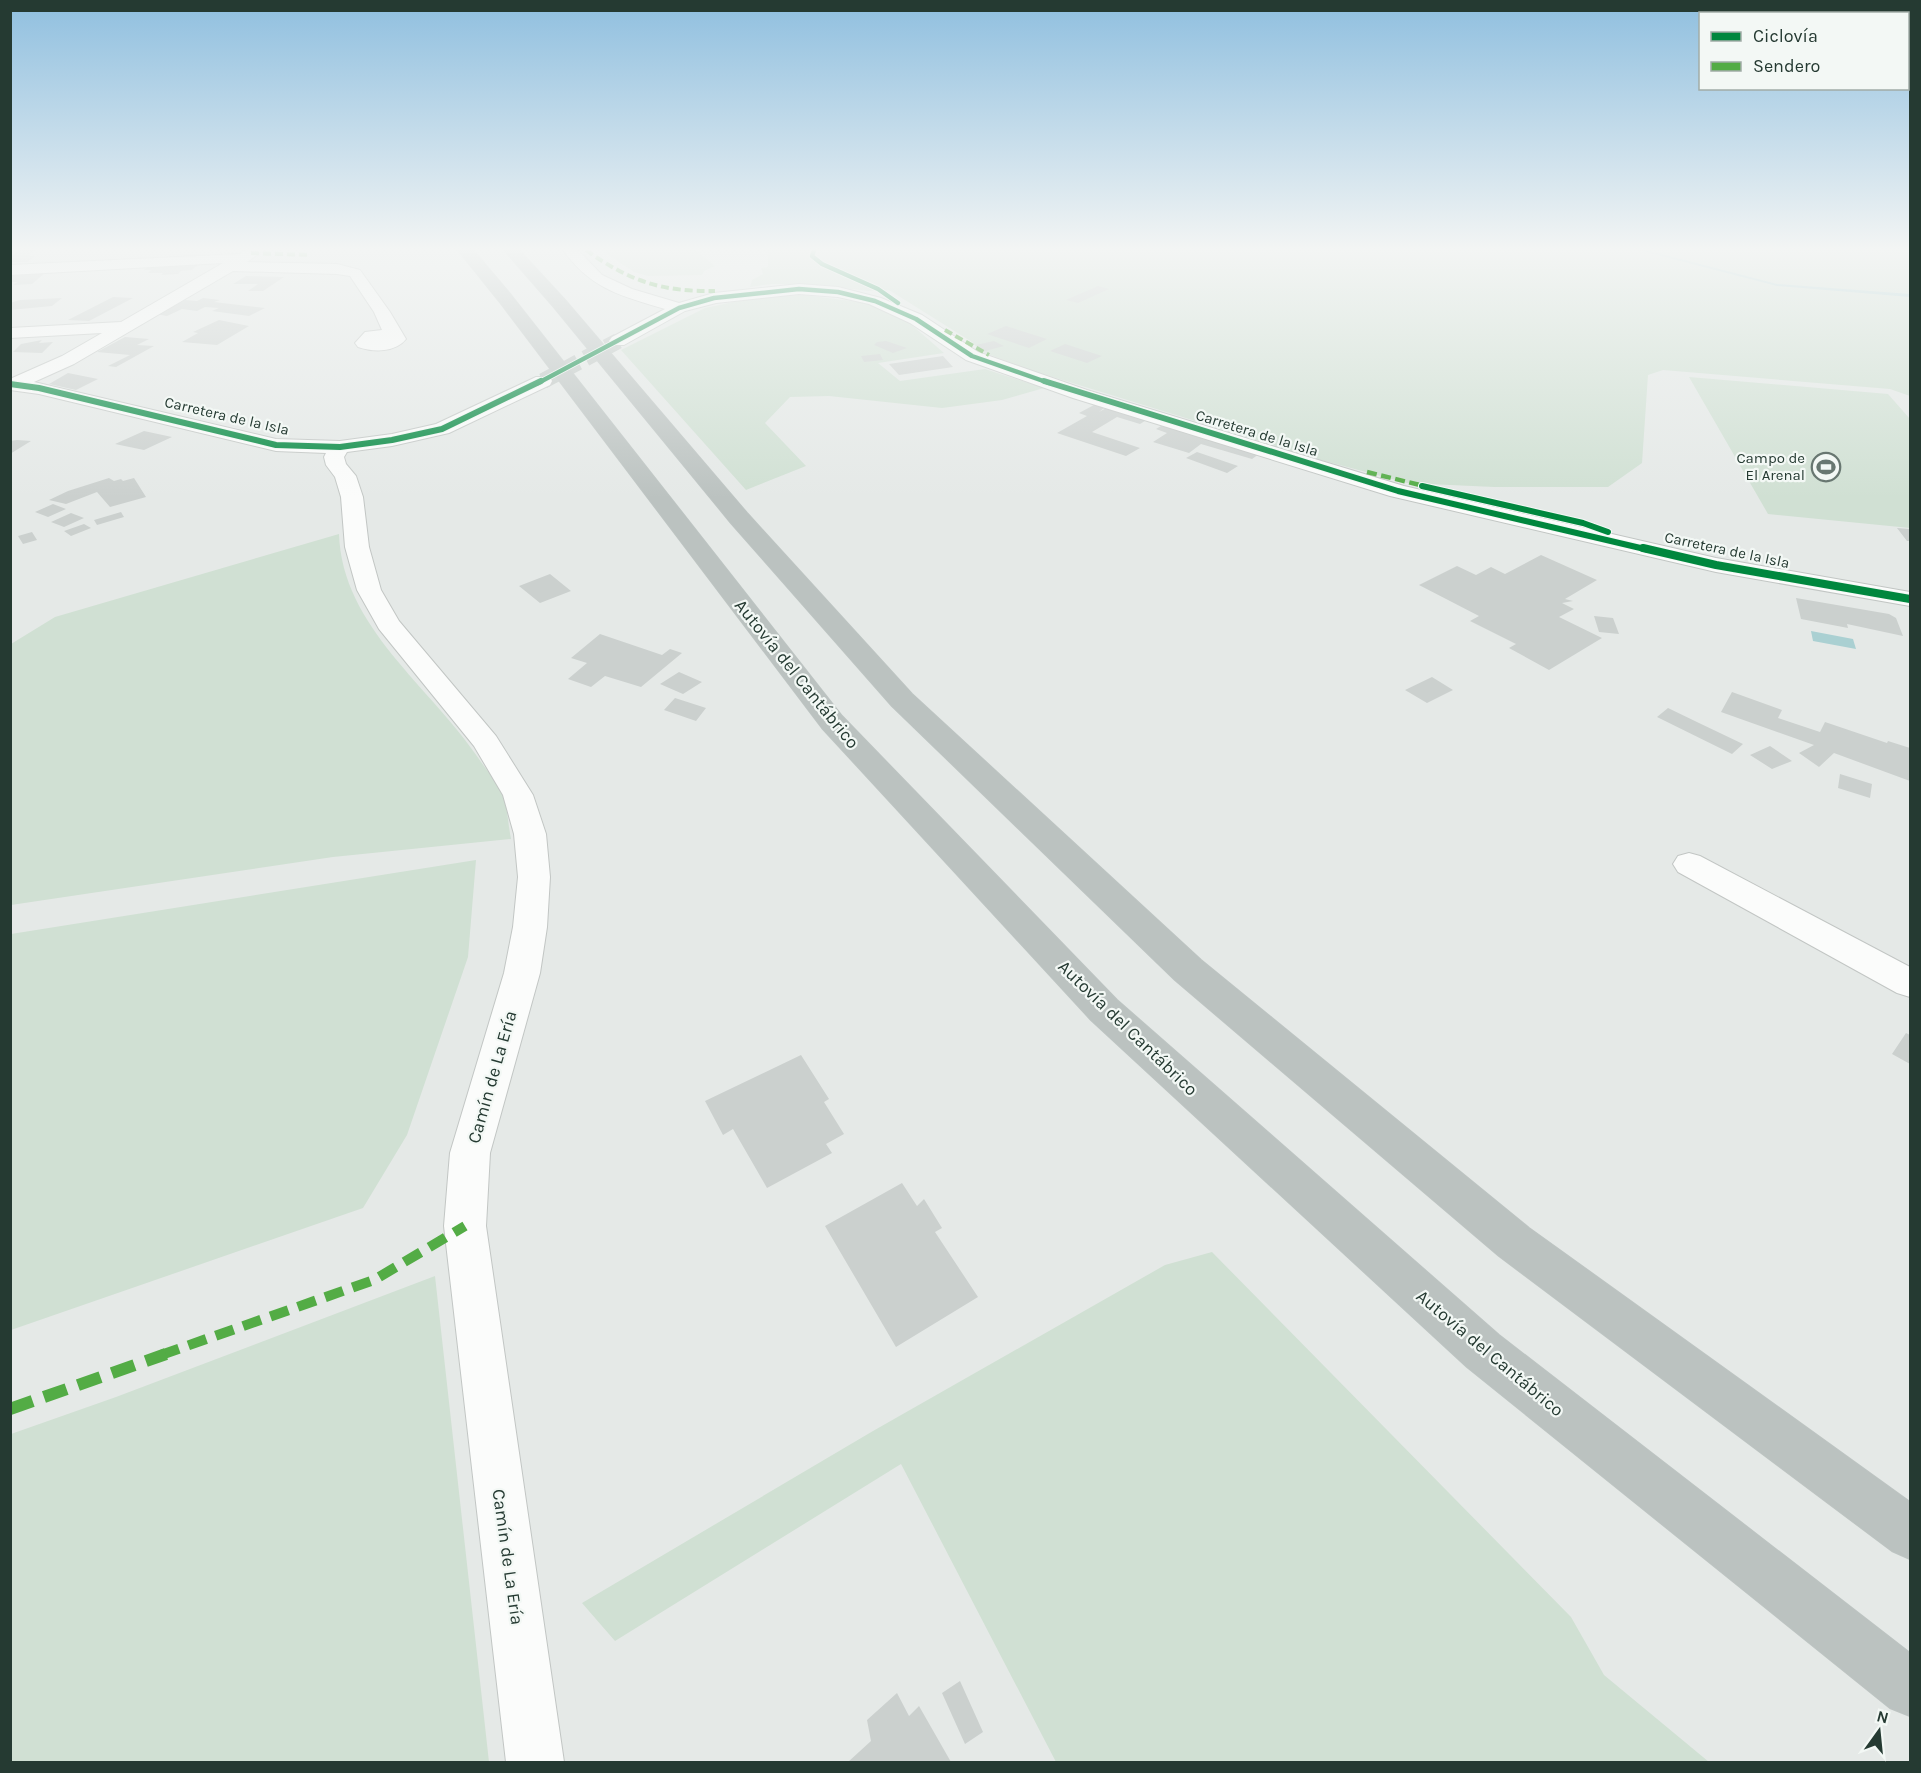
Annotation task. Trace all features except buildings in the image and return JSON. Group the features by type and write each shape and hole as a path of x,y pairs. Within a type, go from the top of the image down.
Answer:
{"highway":[{"name":"Autovía del Cantábrico","path":"532,333 832,722 1104,1010 1483,1351 1911,1688"},
{"path":"584,333 739,518 902,700 1188,970 1514,1242 1911,1533"}],"street":[{"path":"12,390 117,333"},
{"name":"Carretera de la Isla","path":"618,341 633,333"},
{"name":"Carretera de la Isla","path":"935,333 972,356 1080,394 1398,491 1716,565 1911,599"},
{"name":"Carretera de la Isla","path":"12,390 39,388 276,445 340,447 392,440 442,429 543,381"},
{"name":"Camín de La Ería","path":"340,447 334,457 336,465 345,476 352,497 357,547 369,590 388,624 486,742 518,795 530,834 534,877 530,927 522,973 470,1153 465,1226 535,1762"},
{"path":"1689,864 1911,983"}],"green space":[{"path":"656,333 921,333 944,353 878,363 900,381 985,369 1044,388 1002,400 942,408 829,396 790,397 765,423 806,466 746,490 621,350"},
{"path":"957,333 1910,333 1910,396 1890,389 1663,370 1648,375 1642,463 1608,487 1494,487 1407,483 1321,460 1027,369 980,351 972,342"},
{"name":"Campo de El Arenal","path":"1689,377 1888,394 1910,419 1910,528 1768,514"},
{"path":"339,534 344,567 355,598 372,627 392,654 459,732 498,785 506,805 511,839 333,857 11,905 11,644 55,617"},
{"path":"476,860 468,957 407,1135 363,1208 11,1330 11,934"},
{"path":"1212,1252 1571,1617 1604,1675 1709,1762 1056,1762 901,1464 615,1641 582,1603 873,1431 1165,1265"},
{"path":"435,1276 489,1762 11,1762 11,1434 116,1397"}],"water":[{"path":"1811,631 1853,639 1856,649 1813,641"}],"tunnel":[{"path":"543,381 618,341"}],"marked path":[{"path":"950,333 989,355"},
{"path":"1367,472 1428,487"},
{"path":"10,1409 374,1280 465,1226"}],"cycle path":[{"path":"10,384 39,388 276,445 340,447 392,440 442,429 504,401 632,333"},
{"path":"935,333 972,356 1080,394 1398,491 1716,565 1910,599"},
{"path":"1422,486 1583,523 1608,532"}],"place":[{"name":"Campo de El Arenal","path":"1826,467"}]}
